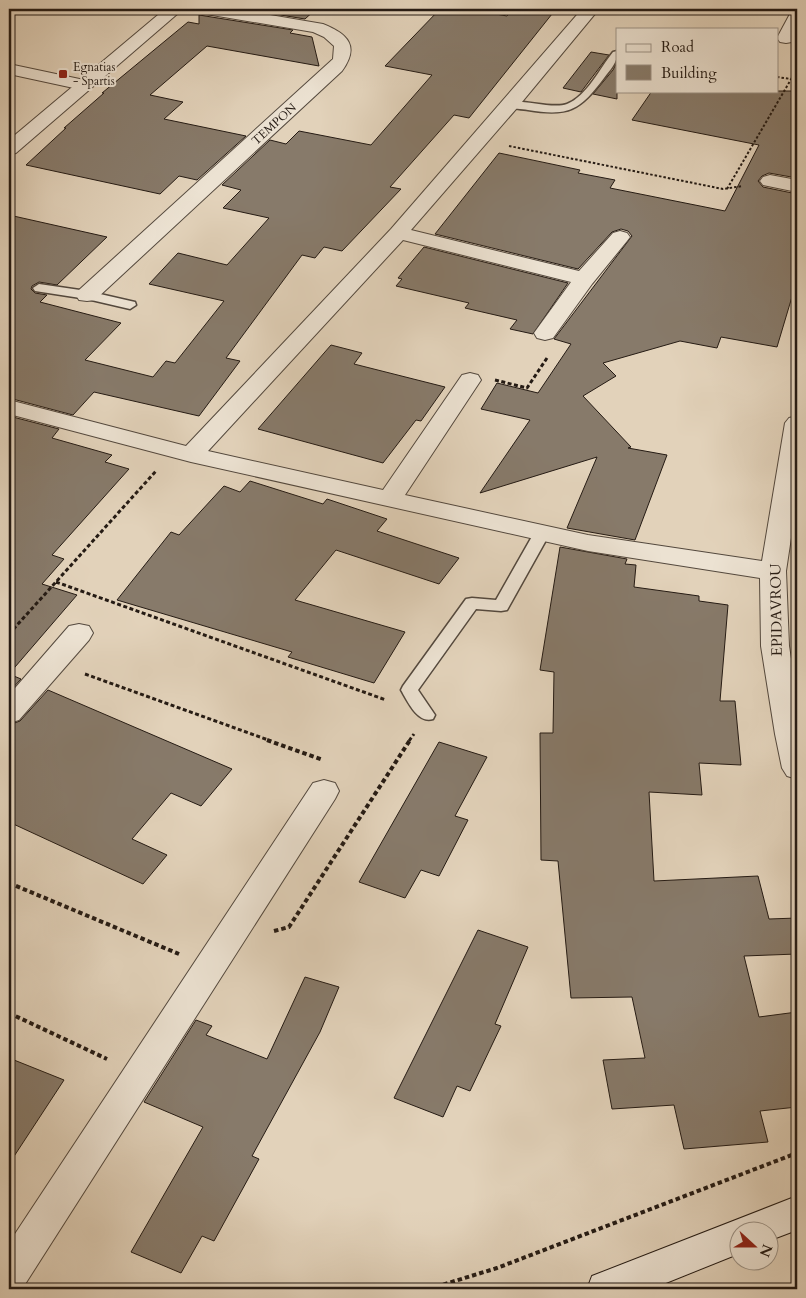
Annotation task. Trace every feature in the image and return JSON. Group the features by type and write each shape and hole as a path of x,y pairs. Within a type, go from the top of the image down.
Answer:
{"street":[{"path":"9,149 175,9"},
{"name":"TEMPON","path":"87,295 329,74 342,59 343,45 330,32 317,28 206,9"},
{"path":"183,453 398,233 512,104 590,9"},
{"path":"786,38 797,16"},
{"path":"9,69 83,85"},
{"path":"770,181 797,186"},
{"path":"398,233 584,279"},
{"path":"545,333 584,279 620,237"},
{"path":"389,500 470,380"},
{"path":"9,407 183,453 542,533 773,571"},
{"name":"EPIDAVROU","path":"797,423 773,571 775,646 793,734 797,768"},
{"path":"9,713 80,633"},
{"path":"9,1276 324,791"},
{"path":"778,1220 797,1213"},
{"path":"606,1289 728,1240"}],"lane":[{"path":"512,104 553,109 568,107 578,102 616,55"},
{"path":"39,288 87,295 130,305"},
{"path":"427,714 409,690 472,603 501,606 542,533"}],"path":[{"path":"727,189 797,69"},
{"path":"778,77 791,79"},
{"path":"480,140 727,189 770,181"},
{"path":"470,380 483,377 527,388 557,342 545,333"},
{"path":"9,634 56,582 183,453"},
{"path":"56,582 427,714 289,927 272,931"},
{"path":"54,662 332,764 324,791"},
{"path":"9,883 209,967"},
{"path":"9,1014 140,1074"},
{"path":"429,1289 497,1268 797,1153"}],"building":[{"path":"244,9 316,9 305,19"},
{"path":"440,9 468,9 507,16 513,9 556,9 469,118 454,115 390,187 401,189 342,251 324,247 315,258 302,255 226,358 240,361 199,416 94,392 73,415 9,398 9,215 107,237 57,285 39,282 32,286 31,289 35,293 47,295 40,302 121,323 85,360 153,377 166,361 175,363 224,301 149,284 178,253 227,265 269,218 223,208 241,190 222,185 270,140 286,144 299,131 371,145 432,75 385,66"},
{"path":"199,15 293,30 290,33 312,37 319,66 207,46 150,95 183,102 164,119 246,136 197,180 179,176 160,194 26,165 104,93 102,93 188,22 199,24"},
{"path":"591,52 609,55 581,92 563,88"},
{"path":"616,64 617,99 593,94"},
{"path":"797,91 797,178 769,173 762,176 758,181 763,187 797,194 797,280 777,347 721,337 717,348 680,341 603,363 616,376 583,396 631,447 628,448 667,455 635,540 567,528 597,457 480,493 530,420 481,409 497,383 538,393 571,344 554,339 632,236 628,231 621,229 612,232 578,269 435,234 499,153 580,170 578,173 615,180 610,188 725,211 759,145 632,120 651,92"},
{"path":"424,247 568,283 533,334 510,329 517,320 465,308 469,303 396,286 402,279 398,278"},
{"path":"331,345 362,353 354,364 445,387 421,421 416,420 383,463 258,429"},
{"path":"9,416 59,429 52,438 112,455 105,462 129,469 52,555 64,559 42,584 77,595 9,674"},
{"path":"250,481 323,504 327,499 387,519 377,531 459,558 439,584 336,550 295,600 405,632 374,683 288,657 292,652 117,600 171,532 179,535 224,486 240,492"},
{"path":"560,547 627,559 625,564 636,565 634,587 699,596 699,601 728,605 720,701 735,701 741,765 699,763 702,795 649,792 654,881 758,876 769,919 797,918 797,954 744,956 759,1017 797,1012 797,1107 760,1111 768,1142 684,1149 674,1105 612,1109 603,1060 645,1058 632,997 571,998 558,861 541,860 540,733 553,733 554,672 540,670"},
{"path":"9,674 21,679 9,692"},
{"path":"48,690 232,769 201,806 171,793 132,839 167,855 143,884 9,822 9,725 20,721"},
{"path":"439,742 487,757 455,816 468,820 439,876 421,870 405,898 359,882"},
{"path":"478,930 528,947 495,1024 501,1026 470,1091 457,1086 443,1117 394,1098"},
{"path":"305,977 339,987 320,1032 252,1156 259,1159 214,1241 202,1236 181,1273 131,1252 203,1127 144,1102 196,1020 212,1026 206,1035 267,1059"},
{"path":"9,1058 64,1080 9,1164"}],"place":[{"name":"Egnatias - Spartis","path":"63,74"}]}
